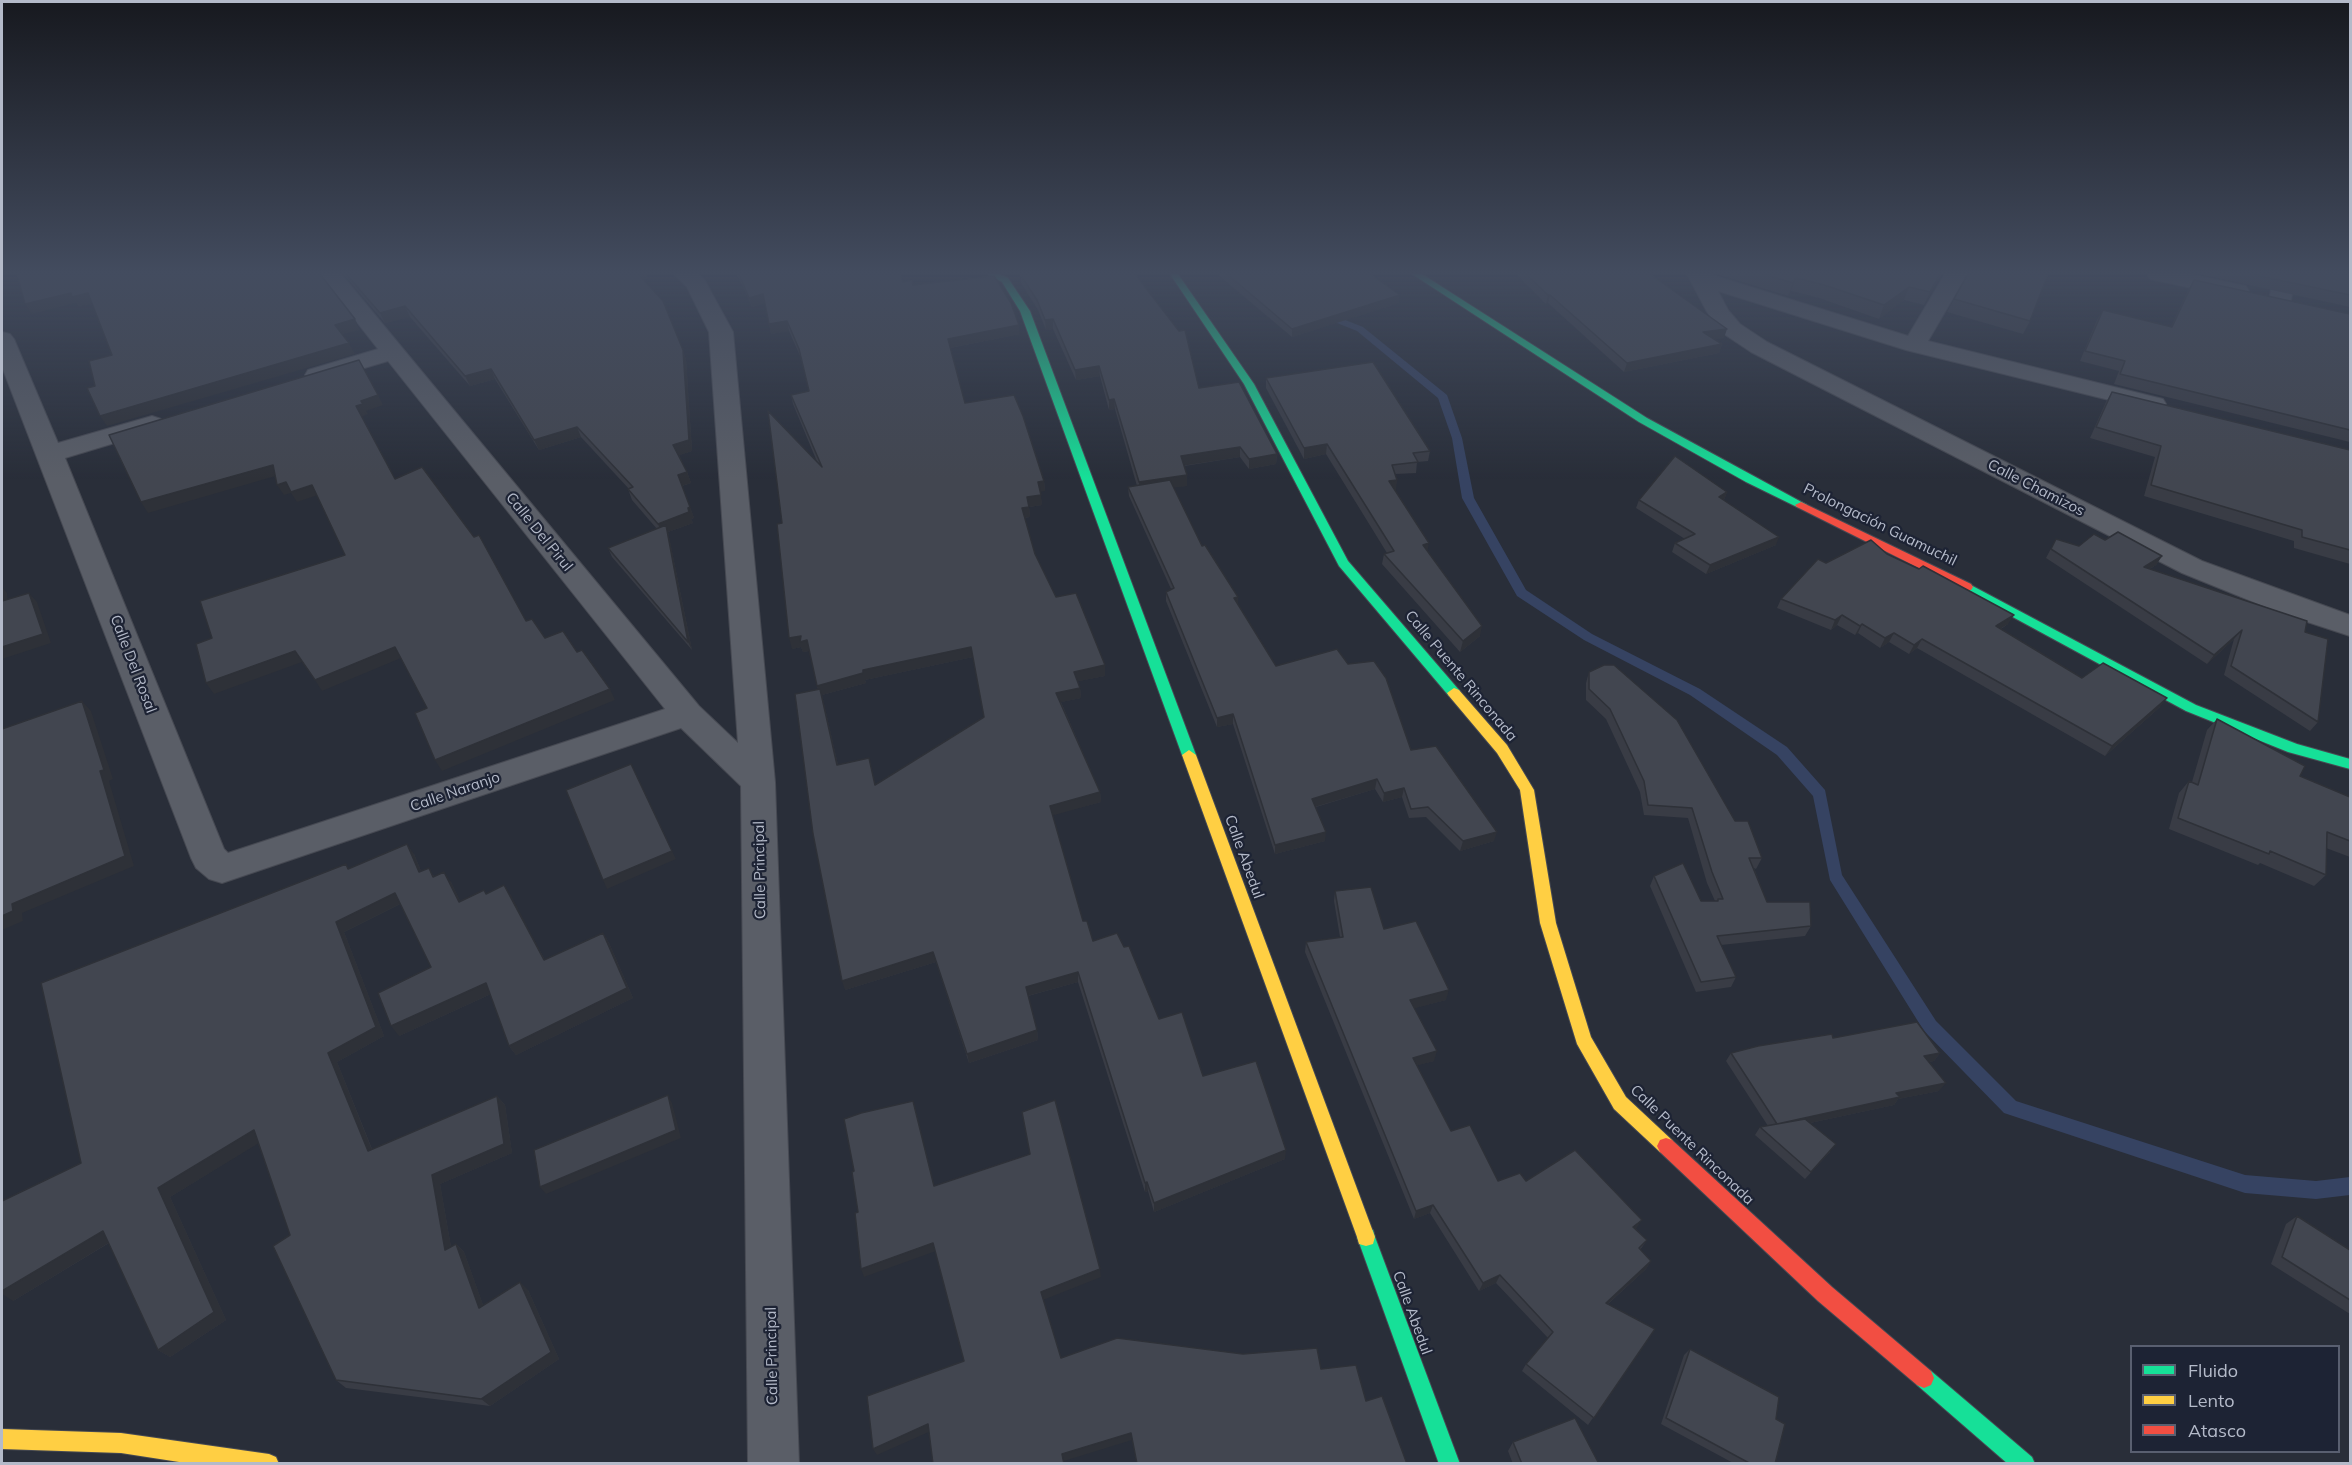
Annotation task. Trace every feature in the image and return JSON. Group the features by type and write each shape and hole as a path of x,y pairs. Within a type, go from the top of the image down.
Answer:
{"street":[{"name":"Calle Del Rosal","path":"3,342 50,454 208,858 222,869"},
{"name":"Calle Del Pirul","path":"385,342 687,714 758,782"},
{"name":"Calle Principal","path":"722,342 758,782 774,1464"},
{"name":"Calle Abedul","path":"1037,342 1450,1464"},
{"name":"Calle Puente Rinconada","path":"1221,342 1249,384 1343,563 1502,749 1527,790 1548,923 1583,1039 1620,1102 1825,1294 2025,1464"},
{"name":"Prolongación Guamuchil","path":"1522,342 1643,420 1750,480 1938,572 2191,708 2293,748 2350,764"},
{"name":"Calle Chamizos","path":"1753,342 2192,567 2350,626"},
{"path":"1906,342 2178,410"},
{"path":"290,383 393,352"},
{"path":"50,454 176,417"},
{"name":"Calle Naranjo","path":"222,869 687,714"},
{"path":"2,1439 118,1453 269,1464"}],"building":[{"path":"107,342 349,343 100,416 87,388 95,386 89,361 112,355"},
{"path":"436,342 680,342 683,350 689,440 673,445 687,472 678,475 690,507 689,512 658,524 628,489 633,487 577,427 534,440 491,369 465,376"},
{"path":"796,342 949,342 965,403 1014,395 1044,481 1038,482 1041,495 1027,497 1029,507 1022,508 1035,554 1056,597 1076,593 1105,665 1074,672 1080,688 1056,693 1100,792 1050,806 1083,921 1087,921 1093,941 1117,933 1124,947 1129,946 1159,1019 1182,1012 1203,1076 1256,1061 1286,1150 1154,1203 1147,1182 1145,1183 1078,972 1026,987 1037,1030 967,1054 933,952 842,981 813,834 795,694 820,689 837,765 869,758 875,785 984,717 971,647 863,670 863,673 817,686 807,640 800,642 801,636 789,638 777,524 782,523 768,411 822,467 791,395 809,391"},
{"path":"1063,342 1188,342 1199,388 1239,382 1277,454 1249,459 1240,447 1181,456 1187,475 1139,482 1114,399 1109,400 1099,366 1075,370"},
{"path":"1604,342 1722,344 1627,363"},
{"path":"2089,342 2350,342 2350,430 2120,374 2125,361 2085,351"},
{"path":"359,360 378,395 361,401 363,404 356,406 395,479 422,467 474,537 479,535 526,621 532,619 545,638 563,631 577,652 582,650 610,689 435,760 415,713 427,708 395,647 315,680 295,651 206,683 196,644 212,638 200,601 345,555 312,485 291,492 286,482 277,485 273,465 141,502 109,435"},
{"path":"1373,362 1430,451 1413,453 1418,462 1392,465 1397,480 1389,481 1429,543 1423,545 1482,626 1463,641 1384,554 1394,551 1327,444 1304,448 1266,378"},
{"path":"2112,392 2350,450 2350,550 2302,537 2302,530 2151,485 2161,446 2096,427"},
{"path":"1675,456 1727,492 1719,497 1779,537 1710,565 1675,543 1695,534 1639,500"},
{"path":"1170,480 1202,546 1205,545 1238,597 1234,598 1276,666 1337,649 1348,664 1374,661 1386,678 1411,750 1436,746 1497,832 1463,841 1428,807 1411,809 1404,788 1384,793 1377,779 1312,799 1326,832 1275,845 1233,714 1217,718 1166,592 1174,588 1128,487"},
{"path":"666,525 688,642 608,548"},
{"path":"2118,532 2162,556 2144,567 2307,621 2305,632 2328,639 2318,722 2231,666 2242,630 2214,655 2051,549 2056,539 2079,546 2094,534 2105,540"},
{"path":"1871,540 1887,554 1919,569 1923,566 2014,615 1996,626 2082,678 2103,663 2167,698 2112,746 1922,639 1914,645 1894,633 1885,638 1842,615 1835,620 1781,599 1818,559 1826,563"},
{"path":"29,593 43,634 2,647 2,601"},
{"path":"1604,665 1614,665 1677,720 1735,821 1748,821 1762,858 1749,858 1767,902 1810,902 1811,926 1717,936 1736,977 1701,982 1654,876 1683,863 1701,901 1723,899 1692,808 1648,805 1644,781 1610,709 1589,689 1589,672"},
{"path":"82,701 104,770 100,771 125,856 12,904 13,911 2,916 2,729"},
{"path":"2217,719 2305,766 2300,776 2350,797 2350,841 2327,832 2326,875 2270,851 2269,854 2178,818 2189,781 2198,785"},
{"path":"631,764 672,851 603,880 566,790"},
{"path":"407,844 419,872 429,868 433,877 444,872 459,902 484,890 486,894 504,885 544,960 603,933 627,988 509,1046 486,983 391,1026 378,993 431,967 395,893 336,922 376,1027 328,1053 368,1151 497,1096 504,1144 432,1175 445,1250 456,1244 479,1308 520,1282 551,1352 481,1399 336,1380 273,1246 290,1235 254,1130 158,1188 214,1312 158,1350 103,1231 2,1291 2,1201 81,1163 41,983 346,864 348,869"},
{"path":"1371,887 1384,929 1416,921 1449,990 1410,1000 1437,1051 1413,1058 1451,1131 1470,1125 1498,1181 1520,1173 1526,1181 1575,1150 1642,1220 1633,1227 1647,1240 1639,1248 1651,1261 1606,1303 1655,1329 1594,1418 1526,1364 1553,1332 1500,1275 1483,1283 1433,1205 1416,1211 1306,942 1343,937 1335,891"},
{"path":"1917,1022 1940,1053 1924,1056 1946,1083 1896,1093 1900,1097 1777,1124 1731,1053 1758,1046 1832,1034 1833,1038"},
{"path":"668,1095 676,1130 540,1187 534,1150"},
{"path":"1055,1100 1100,1269 1041,1292 1061,1358 1117,1338 1243,1354 1317,1348 1321,1369 1356,1365 1366,1401 1382,1396 1407,1464 1137,1464 1131,1433 1062,1454 1064,1464 933,1464 928,1424 873,1449 867,1396 964,1361 933,1243 861,1269 855,1213 858,1212 852,1172 854,1171 844,1119 913,1101 934,1186 1030,1154 1022,1112"},
{"path":"1805,1119 1836,1144 1811,1172 1760,1127"},
{"path":"2297,1216 2350,1250 2350,1300 2282,1257"},
{"path":"1690,1349 1779,1397 1776,1419 1785,1424 1775,1464 1751,1464 1666,1418"},
{"path":"1575,1418 1599,1464 1522,1464 1513,1442"}],"waterway":[{"path":"1376,342 1443,397 1457,438 1468,498 1521,593 1588,637 1695,692 1782,751 1820,794 1835,876 1930,1026 2010,1107 2245,1184 2316,1190 2350,1186"}],"traffic: fast":[{"path":"1037,342 1189,755"},
{"path":"1221,342 1249,384 1343,563 1454,693"},
{"path":"1522,342 1643,420 1750,480 1801,505"},
{"path":"1967,587 2191,708 2293,748 2350,764"},
{"path":"1366,1237 1450,1464"},
{"path":"1924,1378 2025,1464"}],"traffic: slow":[{"path":"1454,693 1502,749 1527,790 1548,923 1583,1039 1620,1103 1666,1146"},
{"path":"1189,755 1366,1237"},
{"path":"2,1439 121,1443 269,1464"}],"traffic: jam":[{"path":"1801,505 1967,587"},
{"path":"1666,1146 1825,1294 1924,1378"}]}
